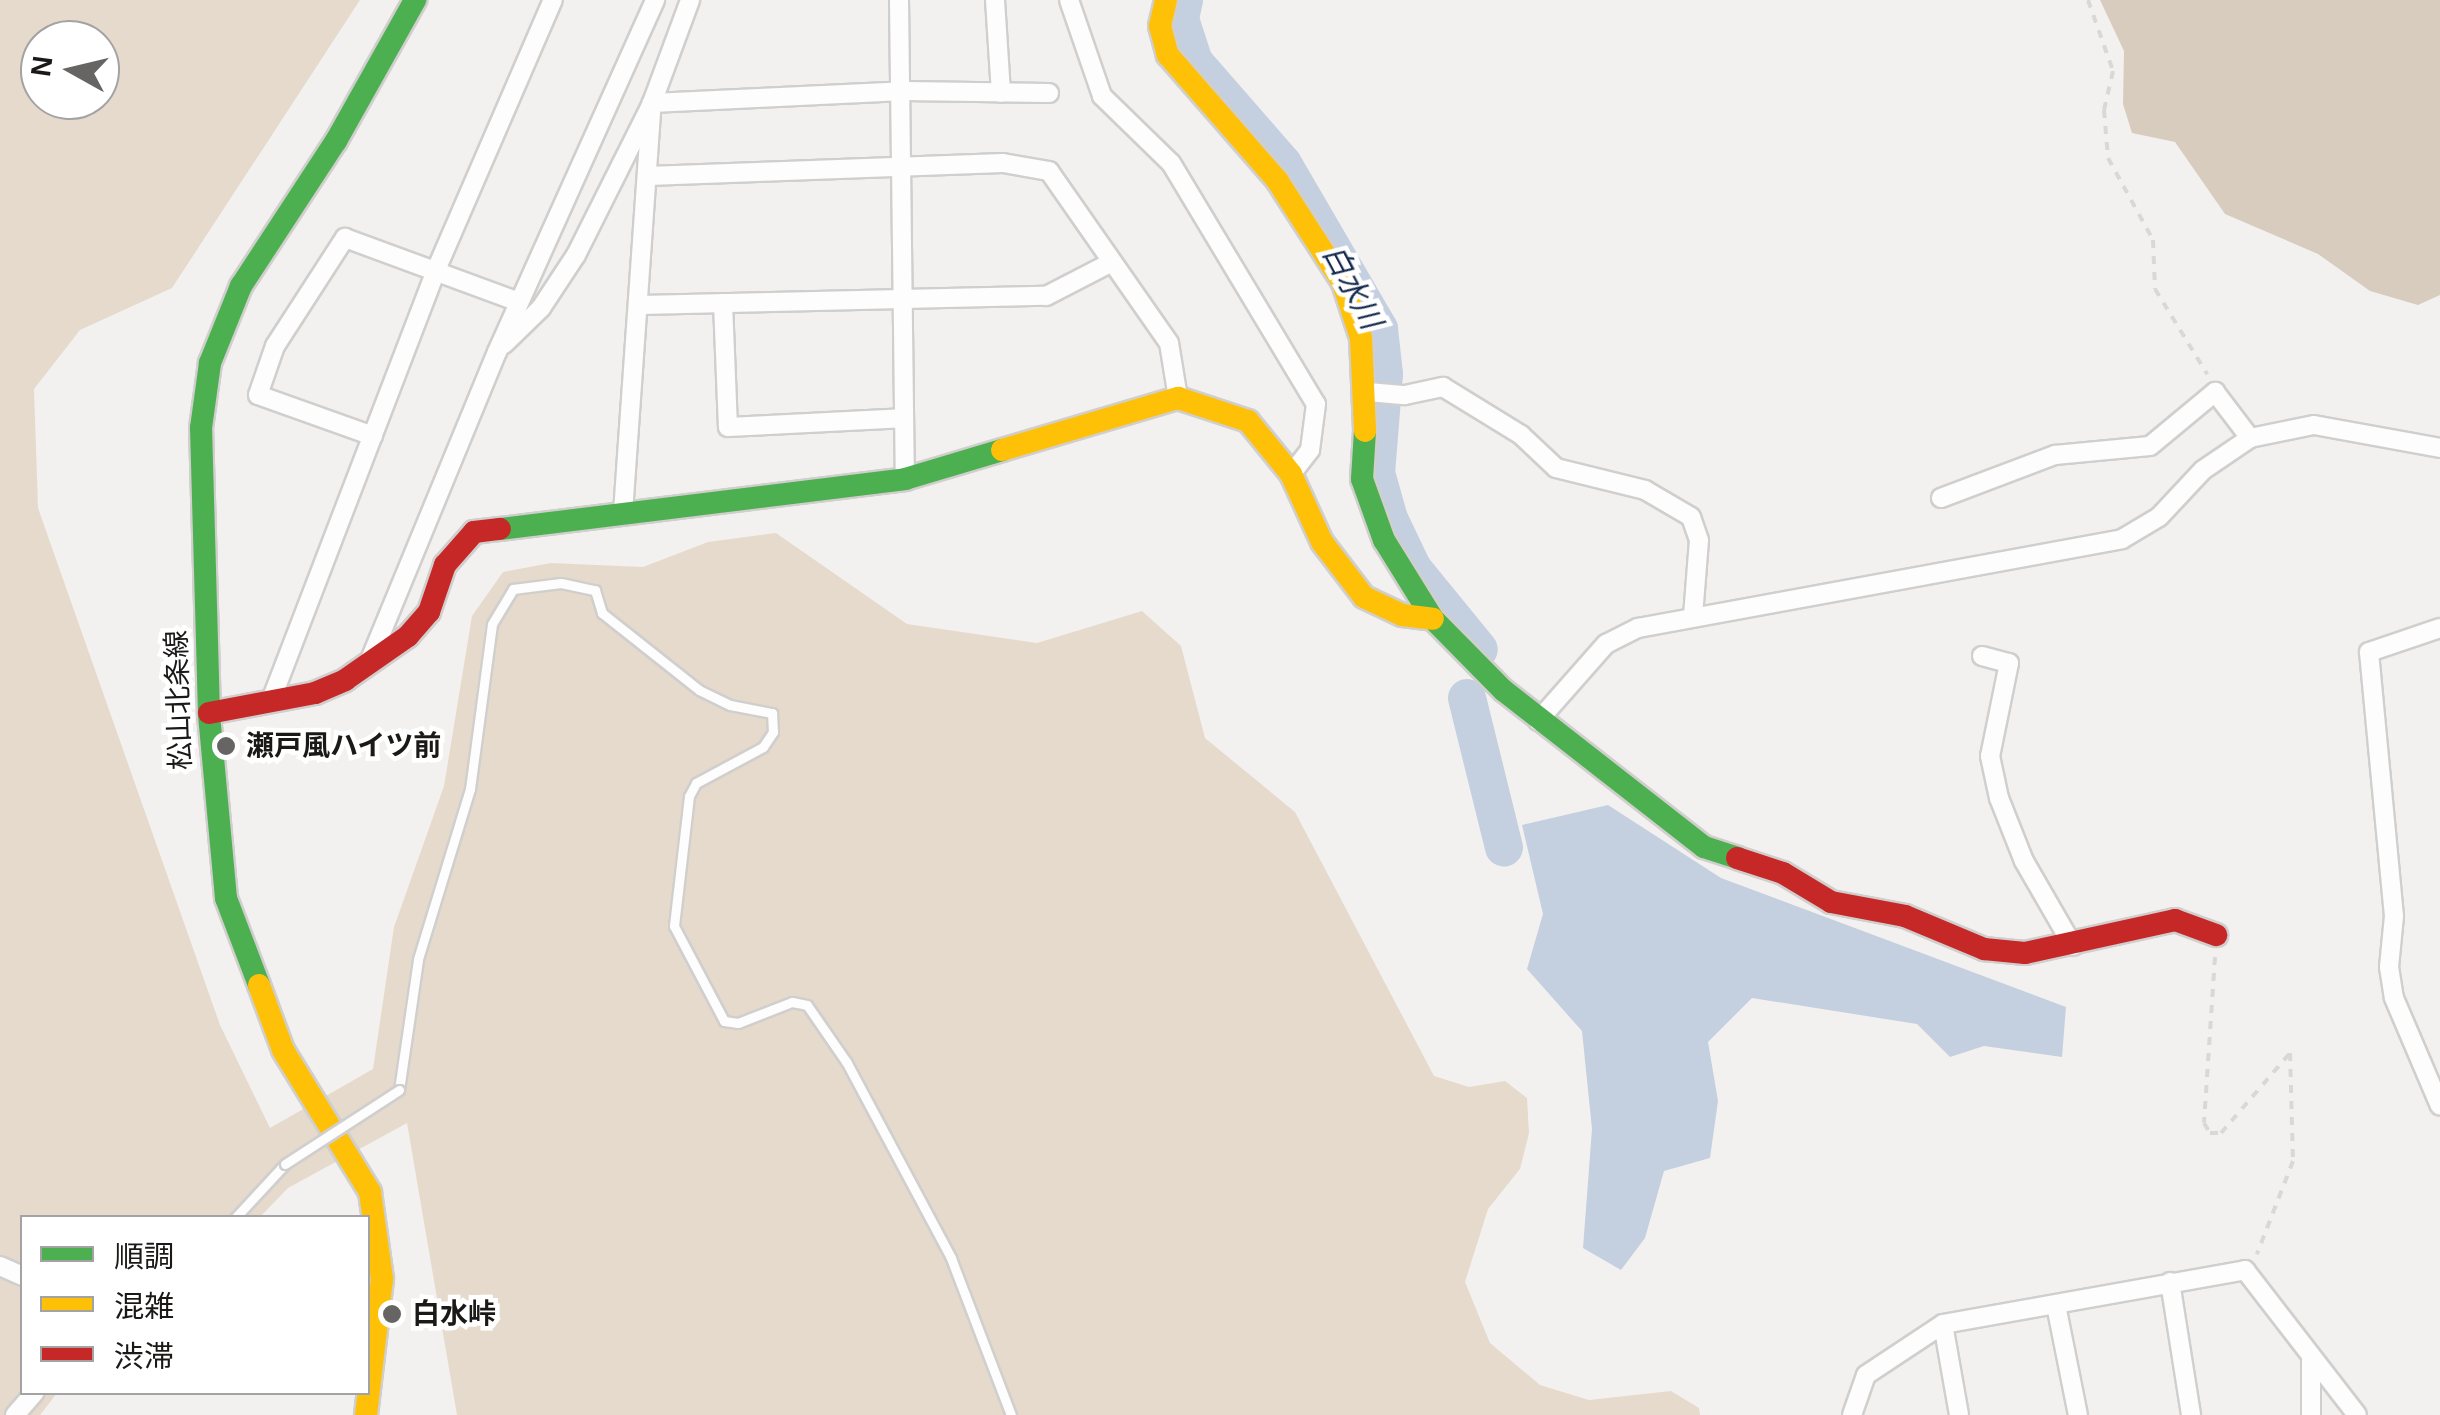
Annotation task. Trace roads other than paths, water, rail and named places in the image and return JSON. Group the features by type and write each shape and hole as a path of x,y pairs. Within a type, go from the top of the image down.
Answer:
{"street":[{"name":"松山北条線","path":"370,1381 382,1279 370,1192 283,1050 226,898 208,713 201,428 210,362 242,286 336,142 415,0"},
{"path":"270,703 436,270 553,0"},
{"path":"370,660 497,352 655,0"},
{"path":"497,352 541,308 576,255 652,103 690,0"},
{"path":"899,0 904,91 896,167 906,479"},
{"path":"995,0 1001,93"},
{"path":"1069,0 1102,96 1171,163 1316,404 1310,450 1291,474"},
{"path":"1166,0 1160,26 1168,54 1277,180 1343,283 1361,338 1368,392 1362,478 1384,540 1433,620 1538,720 1704,847 1783,873 1831,902 1905,916 1984,949 2025,953 2074,946 2175,920 2216,935"},
{"path":"652,103 904,91 1049,93"},
{"path":"624,514 652,103"},
{"path":"648,176 1004,163 1049,172 1170,342 1178,398"},
{"path":"373,436 258,395 275,346 345,238 519,302"},
{"path":"639,305 1046,296 1112,262"},
{"path":"723,303 728,427 904,418"},
{"path":"1368,392 1405,395 1443,387 1521,436 1556,468 1645,490 1690,517 1700,540 1692,617"},
{"path":"1941,498 2055,455 2150,446 2215,392 2250,438"},
{"path":"208,713 315,693 370,660 429,612 445,564 474,532 906,479 1178,398 1248,421 1291,474 1322,542 1364,597 1402,615 1433,620"},
{"path":"1538,720 1606,644 1638,628 2122,539 2159,517 2203,470 2250,438 2314,425 2440,448"},
{"path":"2440,628 2369,652 2394,916 2389,967 2394,998 2440,1106"},
{"path":"1982,656 2008,663 1990,756 1999,798 2024,861 2074,946"},
{"path":"1852,1415 1866,1375 1943,1324 2245,1270 2356,1415"},
{"path":"2170,1282 2192,1415"},
{"path":"2056,1305 2078,1415"},
{"path":"1943,1324 1959,1415"},
{"path":"2311,1356 2311,1415"},
{"path":"16,1415 33,1395"}],"lane":[{"path":"237,1215 285,1164 399,1090 422,941 470,788 492,624 513,589 560,583 595,590 602,613 687,681 730,704 772,713 773,732 763,747 696,783 688,796 674,926 724,1022 738,1023 792,1002 806,1005 847,1063 951,1258 1011,1415"}],"water":[{"path":"1608,805 1721,878 2066,1007 2062,1057 1984,1046 1950,1057 1917,1024 1752,998 1708,1042 1718,1101 1710,1158 1664,1171 1645,1238 1621,1270 1583,1248 1592,1129 1582,1031 1527,969 1543,914 1522,825"}],"waterway":[{"name":"白水川","path":"1184,0 1180,19 1194,62 1283,164 1379,329 1384,374 1376,473 1389,519 1413,569 1479,650"},
{"name":"白水川","path":"1467,698 1504,847"}],"place":[{"name":"瀬戸風ハイツ前","path":"226,746"},
{"name":"白水峠","path":"392,1314"}]}
